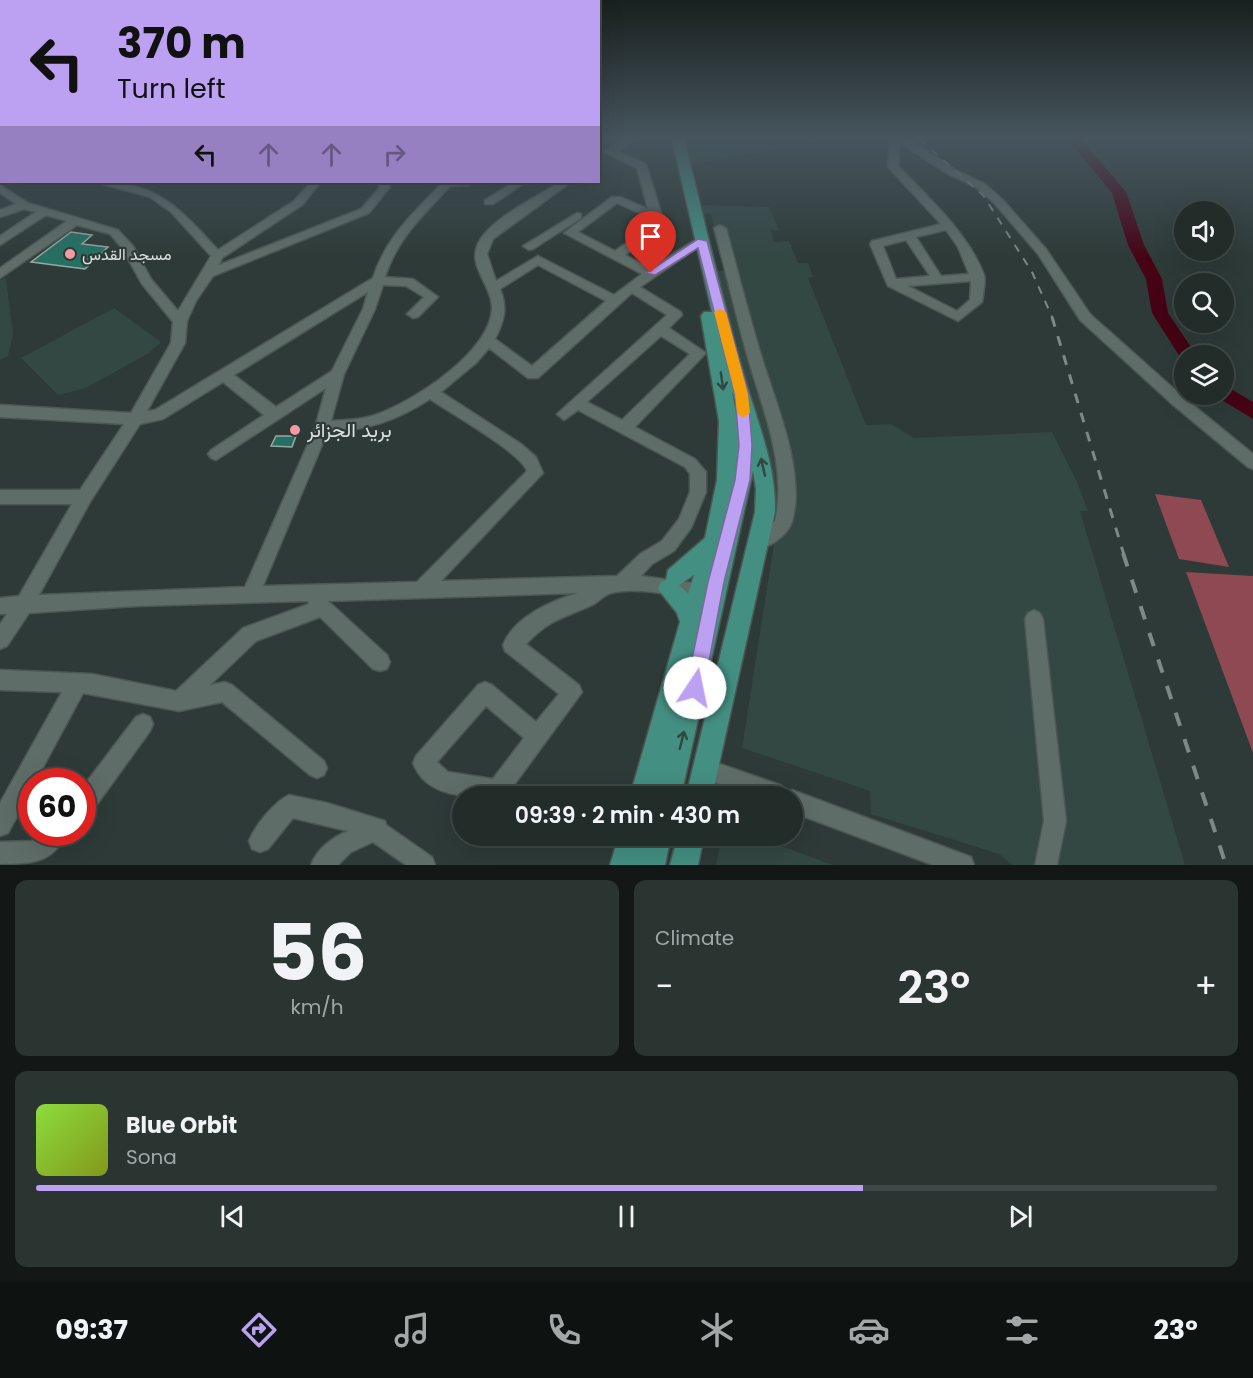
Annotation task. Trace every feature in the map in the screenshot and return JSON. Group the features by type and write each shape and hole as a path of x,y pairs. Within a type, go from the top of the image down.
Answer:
{"main road":[{"path":"680,179 698,248 754,429 765,476 766,500 702,786"},
{"path":"646,786 692,622 708,586 733,488 720,363 685,179"},
{"path":"670,786 695,688 716,537 746,445 742,394"},
{"path":"733,488 760,534"},
{"path":"692,622 672,583 696,561 716,537"},
{"path":"624,865 629,846"},
{"path":"651,865 656,846"},
{"path":"684,865 688,846"}],"street":[{"path":"616,256 655,228 654,212 645,179"},
{"path":"905,179 946,226 970,255 979,277 976,302 958,317 892,283 876,244 946,226"},
{"path":"967,179 981,186 999,202 1042,252 1085,317 1253,463"},
{"path":"110,183 154,195 175,210 218,256"},
{"path":"298,203 315,183"},
{"path":"0,640 25,603 84,497 135,419 178,343 180,321 190,300 218,256 298,203 316,197 325,183"},
{"path":"209,273 365,211 386,187 383,183"},
{"path":"250,595 322,428 336,374 369,309 386,256 395,240 447,183"},
{"path":"489,202 519,183"},
{"path":"322,428 372,422 403,409 431,393 489,341 498,325 500,306 486,274 481,252 488,237 565,183"},
{"path":"0,188 24,205 114,232 128,246 146,281 180,321"},
{"path":"529,246 614,191 654,212"},
{"path":"651,273 570,233 616,199 654,212"},
{"path":"0,214 24,205"},
{"path":"0,241 46,210"},
{"path":"0,274 75,221"},
{"path":"720,228 786,476 787,502 781,527 760,534"},
{"path":"909,235 938,280"},
{"path":"489,341 533,374 614,300 651,273 698,248"},
{"path":"493,288 538,260 614,300"},
{"path":"892,283 979,277"},
{"path":"0,411 135,419 158,415 377,281 409,282 432,297 413,314"},
{"path":"564,414 676,315 633,288"},
{"path":"623,429 699,353 660,329"},
{"path":"729,348 752,347"},
{"path":"216,454 336,374"},
{"path":"225,376 274,414"},
{"path":"421,590 535,473 531,461 516,448 431,393"},
{"path":"538,737 485,692 423,763 444,782 498,790 572,692 512,645 530,625 560,607 589,600 668,546 685,523 698,492 698,472 690,463 577,403"},
{"path":"0,497 84,497"},
{"path":"0,606 25,603 308,593 672,583 708,586"},
{"path":"308,593 380,662"},
{"path":"179,701 250,634 323,608"},
{"path":"1034,619 1055,821 1046,865"},
{"path":"0,680 78,683 179,701 225,692 316,768"},
{"path":"0,825 78,683"},
{"path":"96,787 143,724"},
{"path":"706,769 753,786"},
{"path":"803,805 963,865"},
{"path":"260,841 289,806 328,812 377,829 424,865"},
{"path":"322,865 343,844 377,829"},
{"path":"0,852 37,852 43,846"}],"shaded area":[{"path":"697,205 769,207 779,230 771,230 774,242 789,241 798,263 808,263 813,277 808,278 866,425 891,424 914,438 1052,432 1077,482 1088,511 1080,511 1185,865 1012,865 999,854 871,814 870,791 742,748 775,537 758,435 736,341 714,272 726,270 711,214 700,215"},
{"path":"6,278 13,334 8,356 0,360 0,280"},
{"path":"114,308 161,342 149,353 86,388 58,395 21,358"},
{"path":"1155,494 1201,500 1229,567 1179,559"},
{"path":"1186,572 1253,576 1253,753"},
{"path":"720,846 781,846 833,865 716,865"}],"building":[{"name":"مسجد القدس","path":"71,232 92,235 82,244 108,247 85,269 31,262"},
{"name":"بريد الجزائر","path":"276,436 296,436 292,447 271,446"}],"waterway":[{"path":"1108,179 1119,192 1136,245 1154,279 1160,313 1181,345"},
{"path":"1234,399 1253,412"}],"railway":[{"path":"965,179 983,195 1032,272 1053,319"},
{"path":"1052,317 1124,555"},
{"path":"1123,553 1226,865"}],"slow traffic":[{"path":"720,312 742,394 743,413"}],"place":[{"name":"مسجد القدس","path":"70,254"},
{"name":"بريد الجزائر","path":"295,430"}],"route":[{"path":"651,273 701,241 742,394 746,445 743,480 716,582 695,688"}]}
